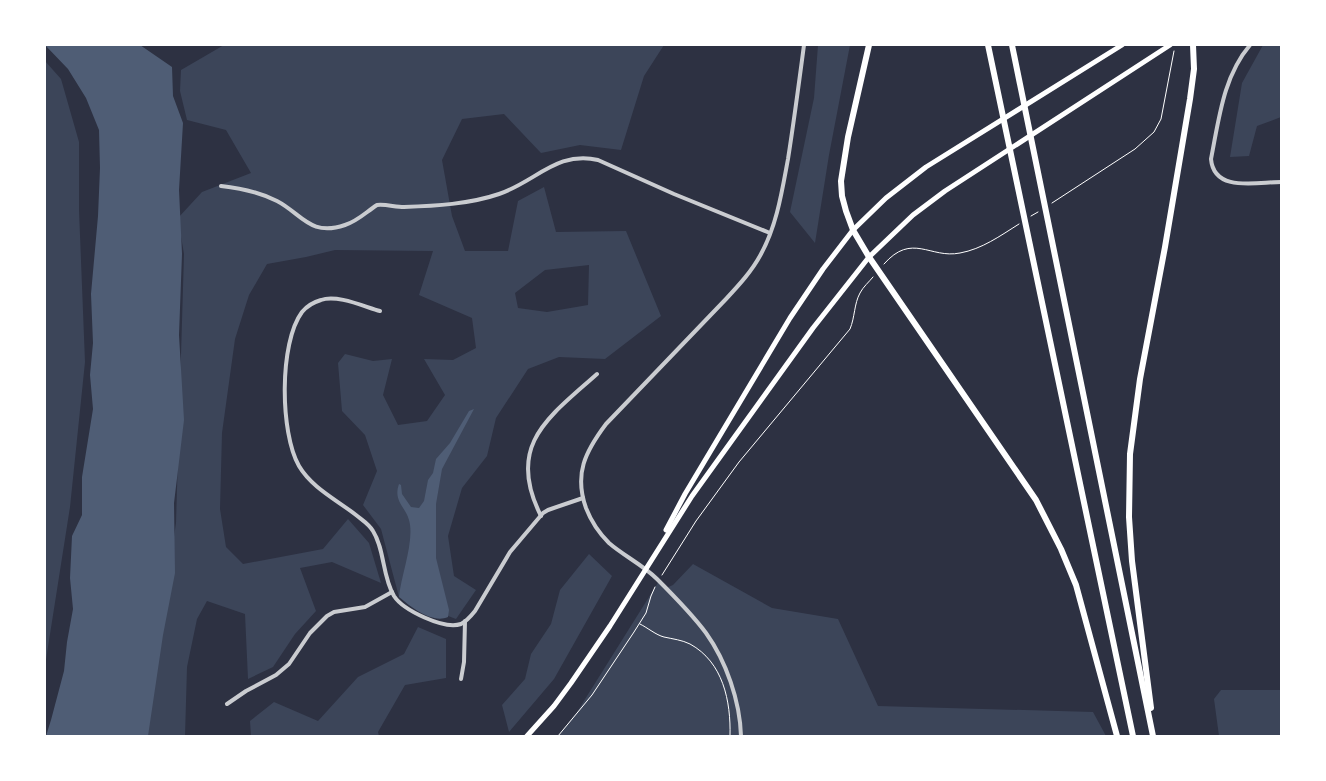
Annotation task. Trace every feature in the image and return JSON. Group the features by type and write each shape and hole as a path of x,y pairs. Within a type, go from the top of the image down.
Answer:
{"highway":[{"path":"870,45 841,169 842,196 853,230 868,257 1036,500 1061,549 1076,586 1117,736"},
{"path":"988,45 1133,736"},
{"path":"1012,45 1154,736"},
{"path":"1154,736 1132,561 1129,517 1130,454 1140,379 1190,99 1194,69 1193,45"}],"main road":[{"path":"527,736 554,706 610,626 646,568 685,494 790,318 823,269 853,230 905,182 1122,45"},
{"path":"652,557 721,455 813,328 868,257 913,215 945,190 1170,45"}],"street":[{"path":"741,736 733,690 721,660 706,634 689,612 646,568 615,548 601,534 591,519 583,498 581,471 593,442 606,424 744,278 761,254 778,210 786,169 804,45"},
{"path":"1250,45 1236,64 1226,89 1211,159 1212,166 1219,178 1231,183 1281,182"},
{"path":"221,186 240,188 267,197 285,206 312,225 325,228 338,227 357,220 377,204 412,207 461,203 498,194 510,190 559,162 570,158 590,158 770,233"},
{"path":"380,311 328,298 303,310 291,341 284,384 288,433 292,452 298,465 305,476 319,489 347,508 373,531 395,598 404,606 434,621 456,625 465,621 475,611 510,552 540,516 548,510 583,498"},
{"path":"540,516 529,489 528,464 533,444 545,422 597,374"},
{"path":"227,704 246,691 276,675 289,664 310,632 327,616 334,612 365,607 392,592"},
{"path":"461,679 464,662 465,621"}],"path":[{"path":"1047,206 1135,148 1154,132 1161,120 1175,55"},
{"path":"1031,216 1039,211"},
{"path":"558,736 592,695 640,624 659,581 696,521 739,462 850,329 861,291 890,257 906,249 918,247 944,254 957,254 969,251 991,242 1023,221"},
{"path":"640,624 663,637 689,644 700,650 715,666 724,684 727,697 730,736"}],"shaded area":[{"path":"45,45 140,45 172,67 173,96 183,123 179,190 182,254 179,335 184,420 174,503 175,573 163,635 148,736 46,736 64,671 73,609 70,578 72,536 82,515 82,477 93,409 90,375 93,343 91,294 100,168 99,130 86,98 68,69"},
{"path":"224,45 664,45 644,76 621,150 580,145 541,153 504,114 462,119 442,160 452,216 465,251 508,251 518,201 544,187 556,232 626,231 661,316 605,359 559,357 528,369 496,418 487,456 462,488 448,536 454,576 476,590 456,619 399,597 381,529 363,505 377,471 365,435 342,411 338,363 345,354 373,361 392,359 383,395 398,425 427,421 445,395 424,359 453,360 476,348 472,318 419,295 433,251 335,250 267,264 249,295 235,339 222,433 220,509 226,547 243,564 323,549 348,519 369,543 381,583 332,562 300,568 316,611 295,634 273,667 248,679 245,614 207,601 197,619 187,667 185,736 145,736 176,523 184,254 178,218 202,192 251,173 226,130 187,120 180,91 181,70","holes":["589,265 588,305 547,312 518,308 515,293 545,270"]},
{"path":"818,45 850,45 829,155 815,243 790,212 814,98"},
{"path":"1263,45 1281,45 1281,117 1257,126 1249,156 1230,157 1242,83"},
{"path":"45,61 61,79 79,142 79,210 85,362 70,507 45,666"},
{"path":"474,409 442,469 436,504 436,558 449,610 448,617 442,619 435,618 422,613 399,597 409,547 410,528 409,520 397,495 399,484 401,485 402,494 411,507 419,508 424,501 428,480 433,473 436,459 450,443 469,411"},
{"path":"589,554 612,576 554,679 509,732 502,705 525,679 531,654 551,624 560,590"},
{"path":"693,564 772,608 838,619 878,706 1093,712 1106,736 558,736 577,712 659,581 666,588 673,585"},
{"path":"418,627 446,639 446,678 405,685 378,732 379,736 251,736 250,721 274,702 318,721 358,677 404,654"},
{"path":"1221,690 1281,690 1281,736 1219,736 1214,699"}]}
